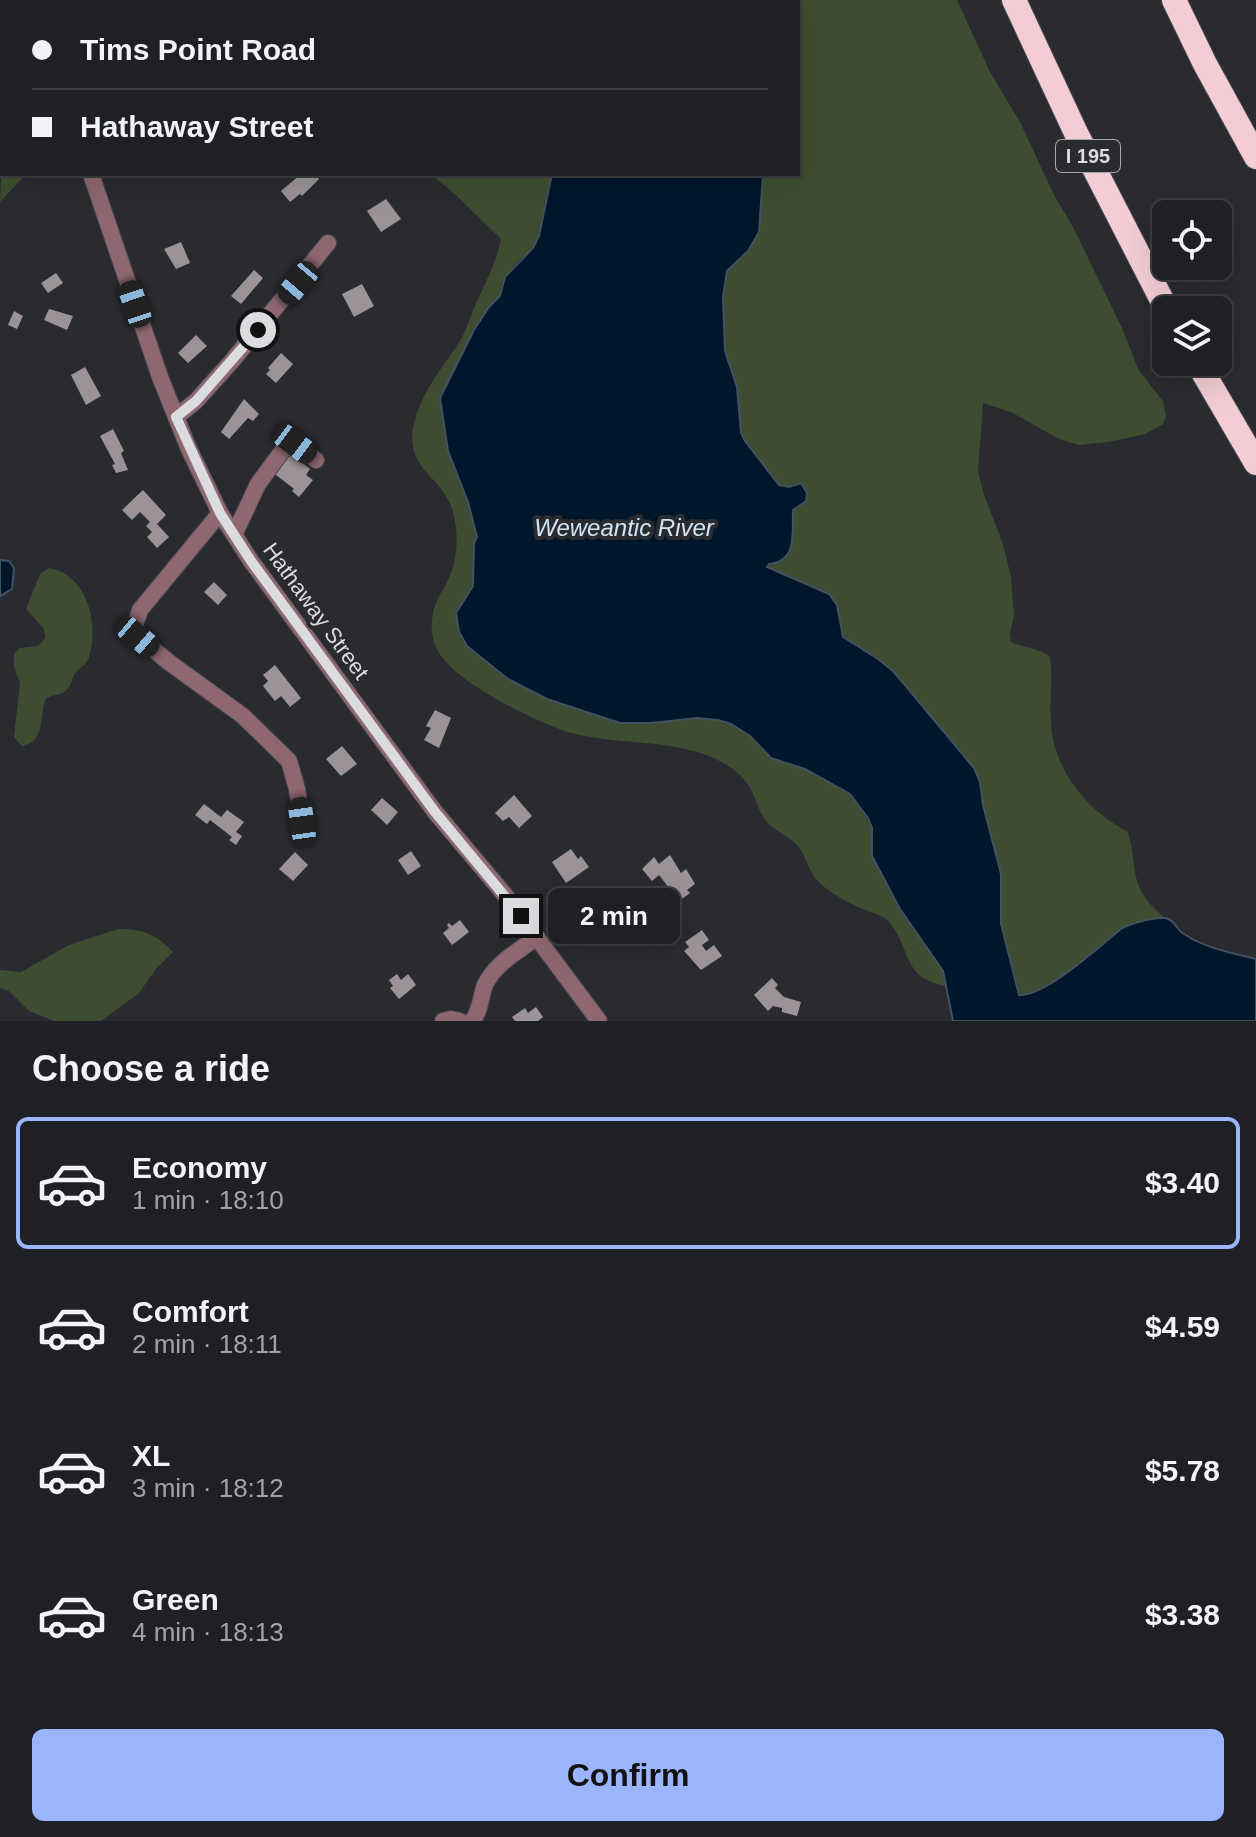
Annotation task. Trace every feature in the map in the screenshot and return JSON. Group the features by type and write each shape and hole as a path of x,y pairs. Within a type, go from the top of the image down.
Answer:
{"highway":[{"name":"I 195","path":"1014,0 1076,133 1160,296"},
{"path":"1174,0 1256,157"},
{"path":"1205,376 1256,463"}],"street":[{"name":"Hathaway Street","path":"92,176 176,417 220,513 435,812 537,937 599,1021"},
{"path":"176,417 196,401 225,369 328,243"},
{"path":"234,535 258,484 286,446 295,444 316,460"},
{"path":"220,513 140,610 134,628 138,637 243,716 289,761 302,821"},
{"path":"472,1021 480,1009 485,986 496,970 537,937"},
{"path":"443,1021 460,1021"}],"green space":[{"path":"800,0 957,0 990,72 1020,122 1054,195 1073,227 1122,328 1138,369 1163,401 1166,416 1163,424 1145,434 1079,445 1059,439 1011,412 983,403 978,472 1011,577 1014,616 1011,642 1050,657 1051,725 1059,759 1087,801 1128,832 1139,887 1165,918 1133,923 1057,980 1025,996 1020,995 1001,924 1001,874 980,782 894,672 843,637 839,613 803,582 766,567 792,540 792,510 803,503 797,483 789,487 779,485 751,451 741,433 737,387 725,351 722,329 727,271 748,251 759,232 763,176 800,176"},
{"path":"1,176 24,176 0,202"},
{"path":"432,176 552,176 539,236 533,248 515,264 502,283 500,296 474,330 440,398 448,451 468,502 477,537 474,543 473,586 456,613 461,639 508,679 547,699 620,723 697,718 731,724 750,736 772,758 805,769 850,794 872,828 872,856 900,909 943,971 946,986 922,977 915,970 887,920 822,885 797,845 764,818 752,791 741,776 722,762 679,747 584,736 562,730 491,696 455,671 443,658 433,640 432,619 453,565 456,529 448,499 417,460 412,434 424,397 463,335 501,239"},
{"path":"49,568 63,573 82,591 91,618 91,647 87,662 75,673 67,690 45,700 35,740 22,746 14,737 20,683 14,667 14,654 19,648 38,646 45,638 44,629 26,609 40,574"},
{"path":"118,929 148,934 173,952 139,993 101,1021 55,1021 29,1011 9,991 0,988 0,970 21,972 69,945"}],"water":[{"name":"Weweantic River","path":"552,176 763,176 759,232 748,251 727,271 723,297 725,351 737,387 741,433 779,485 789,487 801,483 807,493 806,501 793,510 793,536 789,552 785,558 767,567 829,594 837,605 843,637 894,672 974,768 1001,874 1001,924 1019,995 1043,988 1057,979 1122,928 1165,918 1201,943 1256,959 1256,1021 953,1021 943,971 900,909 872,856 872,828 850,794 805,769 771,758 750,736 731,724 697,718 620,723 547,699 508,679 467,646 459,632 456,613 473,586 474,543 477,537 468,502 448,451 440,398 474,330 500,296 505,277 533,248 539,236"},
{"path":"0,560 9,561 14,568 12,589 0,596"}],"building":[{"path":"299,176 316,176 319,179 302,196 300,194 290,202 281,191"},
{"path":"386,199 401,219 381,232 367,211"},
{"path":"181,242 190,263 176,269 164,249"},
{"path":"254,270 263,278 241,304 231,296"},
{"path":"56,273 63,283 48,293 41,283"},
{"path":"362,284 374,306 354,317 342,294"},
{"path":"49,309 73,316 67,330 44,320"},
{"path":"14,311 23,316 17,329 8,325"},
{"path":"196,335 207,346 188,363 178,353"},
{"path":"281,353 293,364 276,383 266,374"},
{"path":"85,367 101,396 86,405 71,375"},
{"path":"244,399 259,414 253,421 248,418 229,439 221,432"},
{"path":"113,429 124,451 121,453 128,470 116,473 112,465 115,464 100,436"},
{"path":"287,451 310,469 306,475 313,480 299,497 292,491 294,489 271,471"},
{"path":"143,490 166,515 157,524 169,537 157,548 147,537 152,532 146,526 150,522 140,512 132,520 122,510"},
{"path":"214,582 227,595 218,605 204,592"},
{"path":"275,665 301,698 290,707 281,696 275,701 263,686 268,681 263,675"},
{"path":"435,710 451,718 439,748 424,740 431,728 426,726"},
{"path":"342,746 357,764 341,776 326,759"},
{"path":"514,795 532,816 519,828 509,817 503,821 495,813"},
{"path":"382,798 398,812 387,825 371,810"},
{"path":"204,804 221,817 227,810 244,822 236,832 242,836 236,845 229,840 232,837 210,820 207,824 195,815"},
{"path":"571,849 589,867 566,883 552,862"},
{"path":"411,851 421,866 408,875 398,860"},
{"path":"295,852 308,865 293,881 279,869"},
{"path":"670,855 681,873 686,869 695,884 687,890 690,893 679,901 659,875 652,881 642,869 654,857 659,864"},
{"path":"460,920 469,932 452,945 443,933 449,928 449,923 452,926"},
{"path":"702,930 709,940 702,945 706,951 714,945 722,956 701,970 684,951 689,947 685,942"},
{"path":"397,974 401,980 408,974 416,985 399,999 390,988 393,986 389,980"},
{"path":"772,978 778,985 775,988 784,997 801,1002 797,1016 773,1006 768,1011 754,995"},
{"path":"536,1007 543,1017 538,1021 515,1021 512,1017 525,1008 528,1013"}],"route":[{"path":"258,330 196,401 176,417 188,447 220,513 251,561 435,812 521,916"}]}
